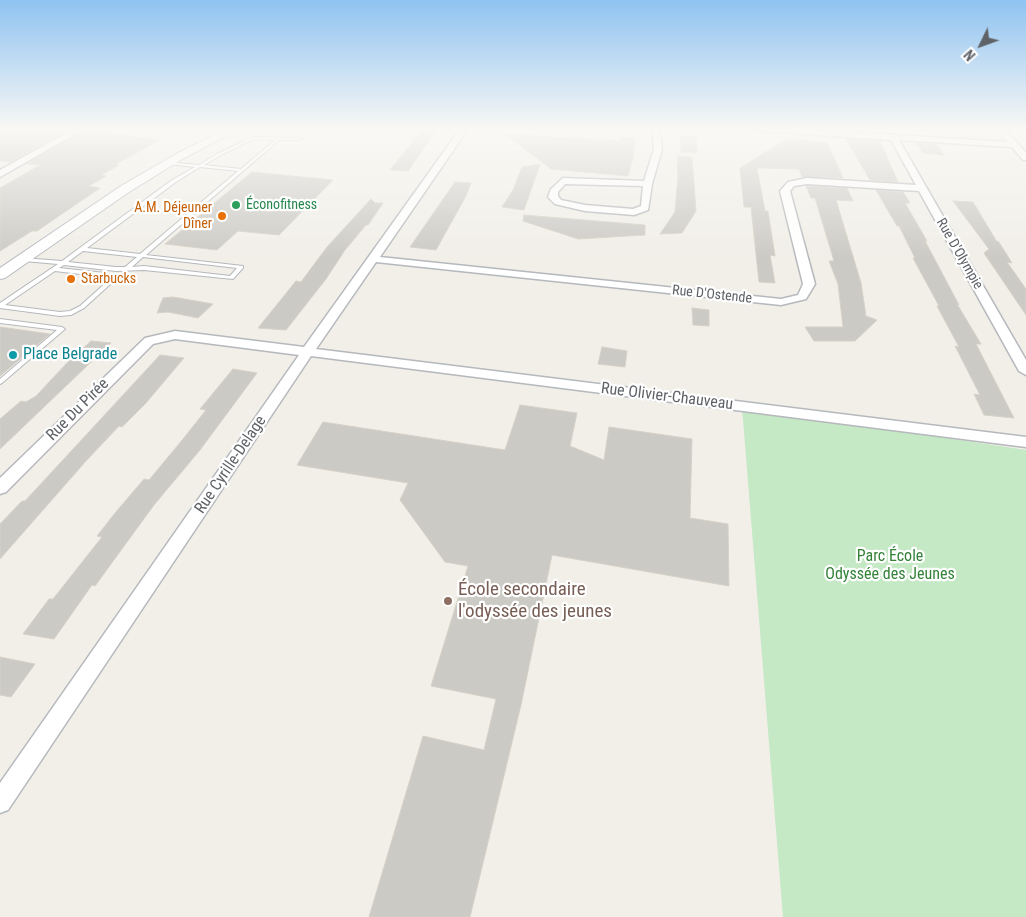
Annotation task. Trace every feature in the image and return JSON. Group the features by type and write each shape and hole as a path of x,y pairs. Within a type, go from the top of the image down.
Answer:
{"main road":[{"path":"0,275 118,193 153,172"}],"street":[{"name":"Rue Cyrille-Delage","path":"0,802 308,352 434,172"},
{"path":"648,184 563,182 554,191 553,196 558,202 585,208 634,212 645,208 651,172"},
{"name":"Rue D'Olympie","path":"912,172 1026,371"},
{"name":"Rue D'Ostende","path":"373,259 781,302 802,297 808,284 786,191 791,184 807,181 921,188"},
{"name":"Rue Du Pirée","path":"0,488 149,341 175,335 308,352"},
{"name":"Rue Olivier-Chauveau","path":"308,352 1026,442"}],"lane":[{"path":"0,306 189,172"},
{"path":"127,268 239,172"},
{"path":"24,259 116,269 144,268 231,278 242,267 82,249"},
{"path":"0,306 60,314 71,313 82,307 113,280 112,277 106,275 53,269"},
{"path":"0,321 62,329 0,382"}],"green space":[{"name":"Parc École Odyssée des Jeunes","path":"742,407 1026,450 1026,917 783,917"}],"building":[{"path":"28,172 107,172 101,175 106,176 89,186 100,188 37,231 32,231 0,251 0,188"},
{"path":"252,172 333,180 279,235 238,231 217,250 165,244"},
{"path":"520,172 537,172 524,210 502,207 513,190"},
{"path":"582,172 629,172 628,176"},
{"path":"678,172 693,172 696,211 682,233 660,234 675,212"},
{"path":"740,172 758,172 765,211 768,211 775,256 770,255 775,283 759,282 751,207 744,207"},
{"path":"800,172 840,172 843,178 802,177"},
{"path":"865,172 894,172 898,182 870,180"},
{"path":"455,182 471,183 466,196 436,250 410,247"},
{"path":"806,186 847,188 853,201 836,200 861,283 866,316 877,320 855,341 814,341 805,327 843,327 838,284 829,261 834,261 815,198 811,198"},
{"path":"876,190 903,192 910,203 905,203 927,241 925,241 959,305 957,304 981,344 976,344 1014,418 984,415 974,394 980,395 955,346 959,347 913,258 915,258 899,226 897,226"},
{"path":"371,199 375,203 383,203 368,225 345,250 326,279 286,330 258,328 296,281 301,282 327,247"},
{"path":"953,201 973,202 997,242 1004,250 1012,263 1007,262 1026,289 1026,315 984,253 989,249"},
{"path":"524,215 645,225 645,235 578,239 523,221"},
{"path":"173,297 213,304 198,318 168,312 157,313 163,298"},
{"path":"692,308 709,310 709,326 693,325"},
{"name":"Place Belgrade","path":"0,327 50,334 0,376"},
{"path":"91,341 111,343 0,449 0,419 21,401 26,402 36,396"},
{"path":"602,347 627,351 625,367 598,364"},
{"path":"160,355 184,358 146,403 122,427 119,426 86,461 0,559 0,524 22,501 25,501"},
{"path":"233,369 257,373 200,450 154,505 95,586 92,585 54,639 23,634 49,599 53,599 102,537 97,536 115,513 144,479 149,480 206,410 200,409"},
{"path":"520,405 577,413 570,446 604,460 609,427 692,439 690,518 728,524 729,586 552,555 521,705 470,917 369,917 423,736 484,750 496,699 431,686 468,566 445,562 400,500 408,483 297,465 323,422 505,450"},
{"path":"0,657 35,664 11,697 0,695"}],"place":[{"name":"Éconofitness","path":"236,205"},
{"name":"A.M. Déjeuner Dîner","path":"222,216"},
{"name":"Starbucks","path":"71,279"},
{"name":"Place Belgrade","path":"13,355"},
{"name":"École secondaire l'odyssée des jeunes","path":"448,601"}]}
